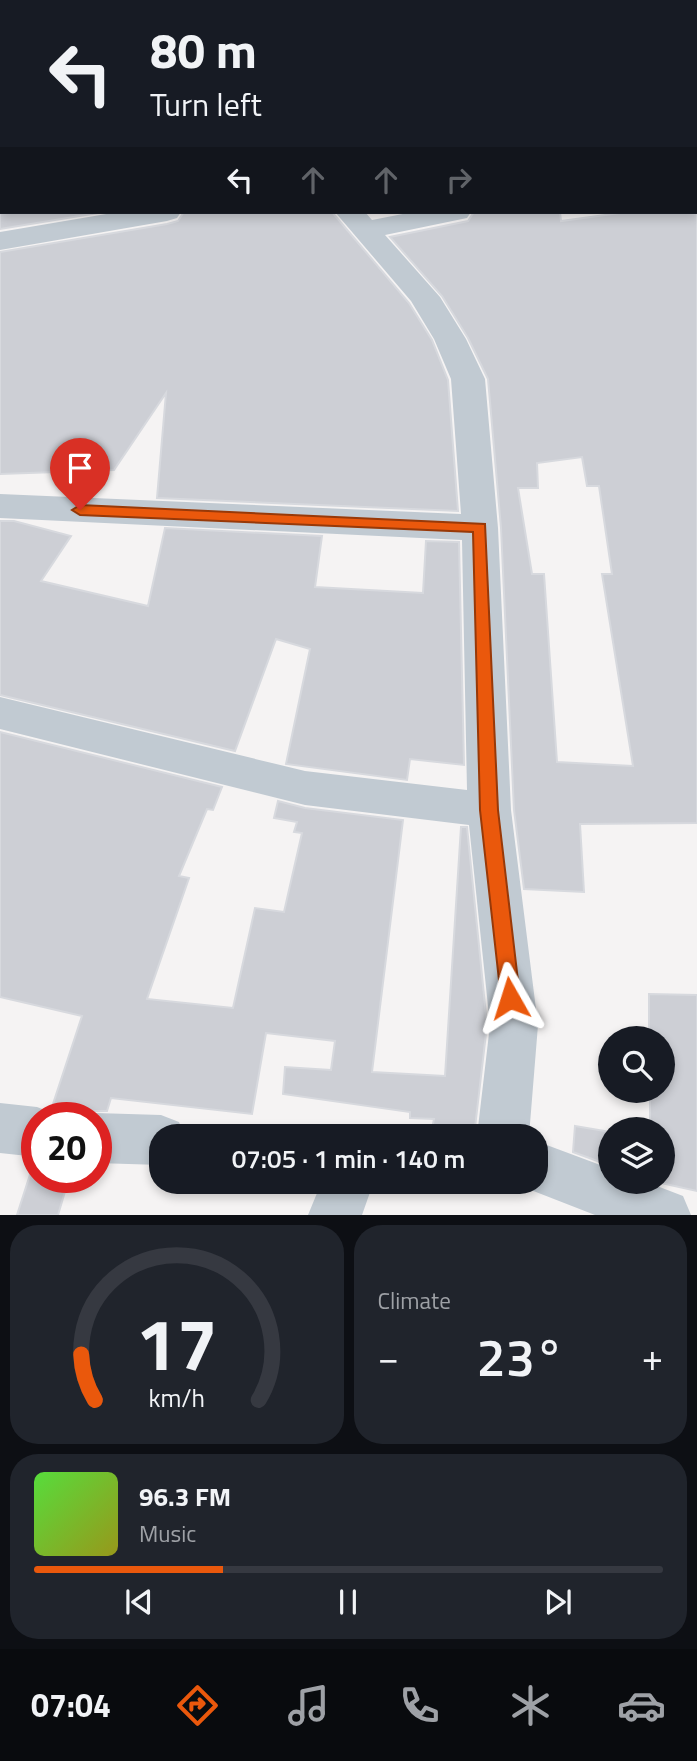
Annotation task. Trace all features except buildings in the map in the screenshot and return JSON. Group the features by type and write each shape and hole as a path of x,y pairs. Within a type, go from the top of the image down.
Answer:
{"lane":[{"path":"0,241 155,214"},
{"path":"357,221 435,214"},
{"path":"357,221 424,297 450,339 468,379 480,527 489,810 514,1025 504,1124"},
{"path":"0,506 480,527"},
{"path":"0,713 306,788 489,810"},
{"path":"0,1128 21,1130"},
{"path":"112,1138 149,1140"},
{"path":"548,1172 664,1215"},
{"path":"335,1215 343,1194"}],"route":[{"path":"80,510 480,527 489,810 510,998"}]}
